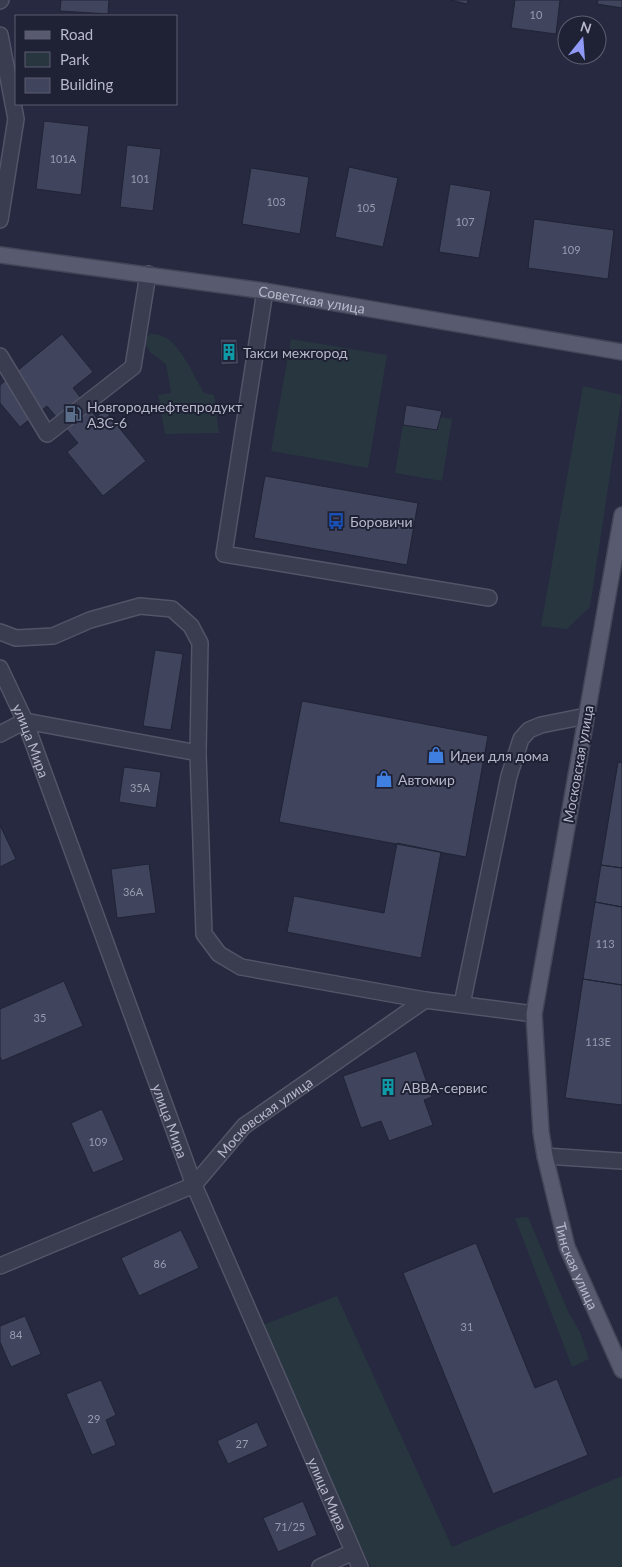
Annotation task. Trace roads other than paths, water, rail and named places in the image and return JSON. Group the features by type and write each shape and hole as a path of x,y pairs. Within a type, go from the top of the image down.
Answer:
{"main road":[{"name":"Советская улица","path":"0,255 265,291 622,352"},
{"name":"Московская улица","path":"545,1156 541,1132 534,1014 622,515"},
{"name":"Тинская улица","path":"545,1156 567,1247 622,1370"}],"street":[{"path":"0,35 16,119 0,220"},
{"path":"0,356 47,434 133,366 148,274"},
{"path":"265,291 224,554 489,598"},
{"path":"0,632 16,638 53,636 90,620 140,606 172,609 191,626 200,643 198,753 204,934 219,954 241,967 425,1000 534,1014"},
{"name":"улица Мира","path":"0,668 26,721 194,1184 360,1567"},
{"path":"462,1004 509,776 521,738 529,730 541,725 586,716"},
{"path":"0,734 26,721 198,753"},
{"name":"Московская улица","path":"0,1266 194,1184 244,1126 425,1000"},
{"path":"545,1156 622,1161"},
{"path":"320,1567 353,1552"}],"place":[{"name":"Такси межгород","path":"229,352"},
{"name":"Новгороднефтепродукт АЗС-6","path":"73,414"},
{"name":"Боровичи","path":"336,521"},
{"name":"Идеи для дома","path":"436,755"},
{"name":"Автомир","path":"384,779"},
{"name":"АВВА-сервис","path":"388,1087"}]}
